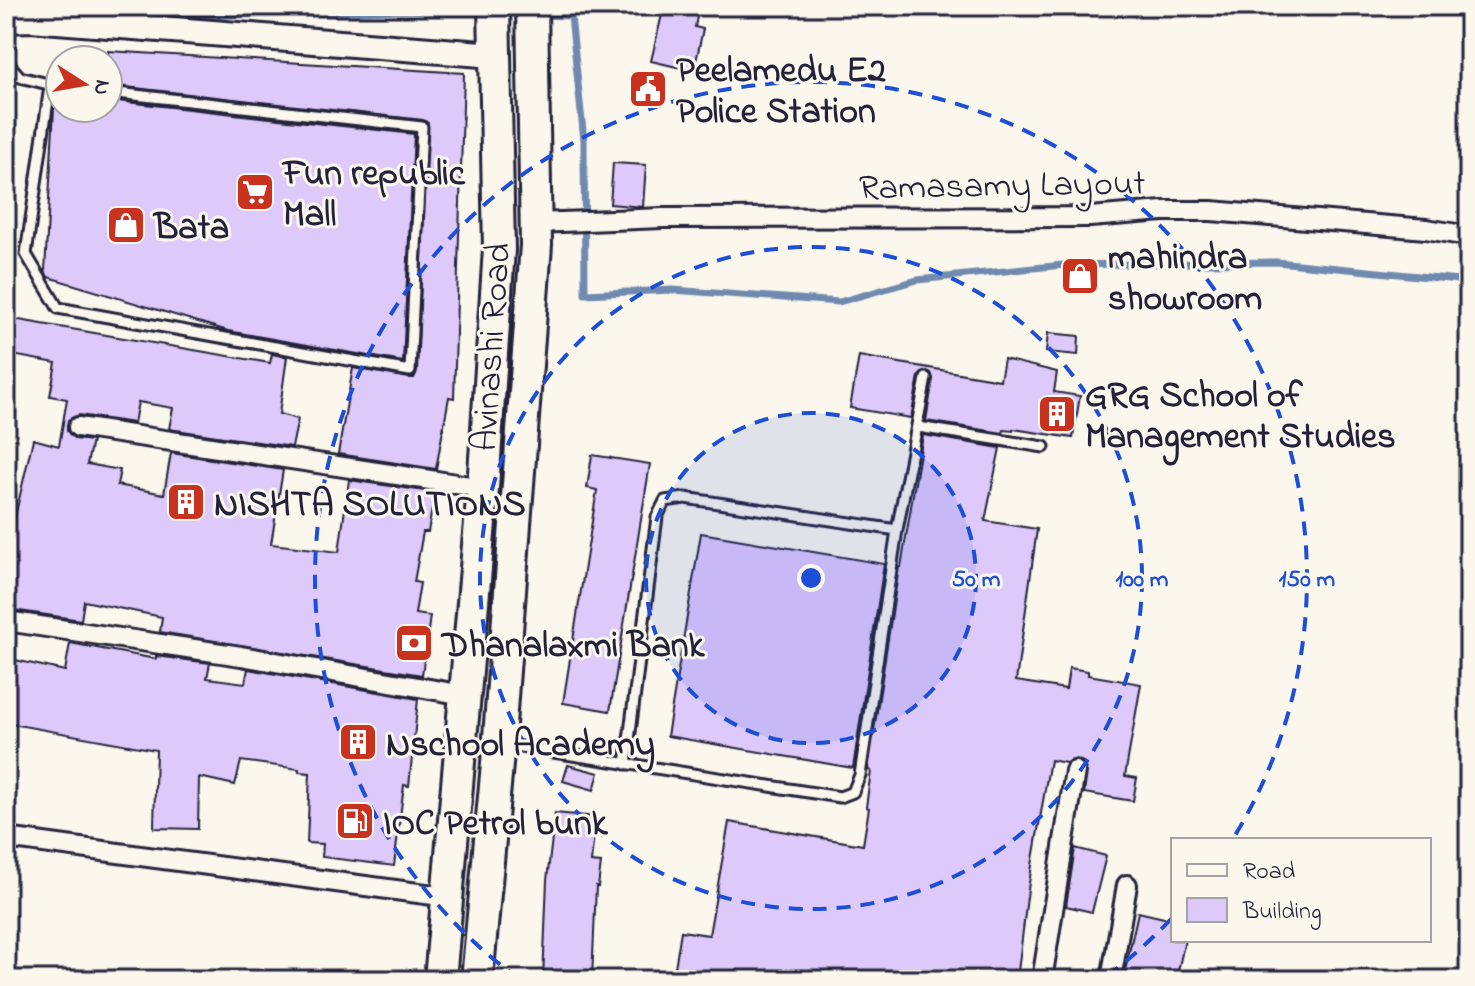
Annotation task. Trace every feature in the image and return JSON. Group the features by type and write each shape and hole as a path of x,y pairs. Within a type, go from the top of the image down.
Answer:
{"main road":[{"path":"440,980 483,488 499,249 494,6"},
{"name":"Avinashi Road","path":"477,980 499,744 536,245 532,6"}],"street":[{"path":"6,20 31,19 494,49"},
{"name":"Ramasamy Layout","path":"536,223 586,220 1090,217 1211,211 1426,229 1469,236"},
{"path":"78,427 483,488"},
{"path":"6,621 241,656 464,695"},
{"path":"1042,980 1075,771"},
{"path":"6,838 448,897"},
{"path":"1111,980 1127,885"}],"lane":[{"path":"6,61 20,77 44,83"},
{"path":"48,124 26,254 58,308 410,371 422,127 124,94"},
{"path":"499,744 840,797 853,792 860,775 897,530 926,378"},
{"path":"918,427 1044,447"},
{"path":"626,764 657,517 665,501 685,498 897,530"}],"building":[{"path":"664,6 699,6 695,27 703,29 694,71 651,61"},
{"path":"124,52 464,73 454,398 449,397 436,469 338,454 353,368 409,378 414,378 417,372 428,123 124,87"},
{"name":"Fun republic Mall","path":"124,102 414,134 403,362 228,331 48,277 45,271 53,124 124,124"},
{"path":"613,163 646,165 643,207 610,204"},
{"path":"13,319 270,363 272,354 287,357 279,414 298,419 292,447 169,429 173,408 138,402 134,423 79,415 68,420 67,431 75,439 92,441 87,464 120,470 117,485 164,494 171,453 283,470 271,544 339,552 349,480 432,492 431,496 434,497 428,532 423,532 414,582 420,583 415,614 430,616 422,675 160,632 162,617 84,601 81,620 6,609 6,519 14,521 33,439 59,446 67,399 50,396 56,363 7,354"},
{"path":"1048,333 1079,336 1078,355 1046,352"},
{"path":"859,356 1000,380 1004,359 1057,372 1054,392 1080,396 1073,438 1013,429 1004,430 1003,433 926,421 933,379 927,371 919,376 911,418 850,408"},
{"path":"923,435 1000,448 985,521 1037,529 1016,681 1066,689 1069,668 1088,671 1088,675 1141,684 1125,776 1137,778 1133,801 1084,793 1087,772 1083,762 1076,759 1066,763 1050,760 1028,889 1017,980 673,980 681,931 709,935 729,822 863,845 869,808 866,807 871,771 868,770"},
{"path":"592,455 650,464 610,711 563,703 597,490 587,488"},
{"path":"701,533 884,564 853,768 667,736"},
{"path":"70,643 156,659 156,656 210,663 207,678 245,683 248,669 418,699 409,786 404,785 394,866 322,857 323,844 307,843 310,773 299,772 299,769 241,761 235,785 199,777 198,829 154,828 156,750 6,723 6,658 65,671"},
{"path":"568,765 599,773 594,790 563,781"},
{"path":"555,813 596,817 591,862 601,863 596,886 592,980 543,980 547,880"},
{"path":"1075,848 1106,856 1092,912 1066,906"},
{"path":"1138,912 1171,920 1171,942 1185,942 1176,980 1123,980"}],"waterway":[{"path":"129,15 163,17 405,10 488,13"},
{"path":"541,15 571,16 584,141 585,294 672,290 839,302 917,280 1063,265 1277,262 1469,281"}],"place":[{"name":"Peelamedu E2 Police Station","path":"648,89"},
{"name":"Fun republic Mall","path":"255,192"},
{"name":"Bata","path":"126,225"},
{"name":"mahindra showroom","path":"1080,276"},
{"name":"GRG School of Management Studies","path":"1057,414"},
{"name":"NISHTA SOLUTIONS","path":"186,502"},
{"name":"Dhanalaxmi Bank","path":"414,643"},
{"name":"Nschool Academy","path":"358,742"},
{"name":"IOC Petrol bunk","path":"355,821"}]}
